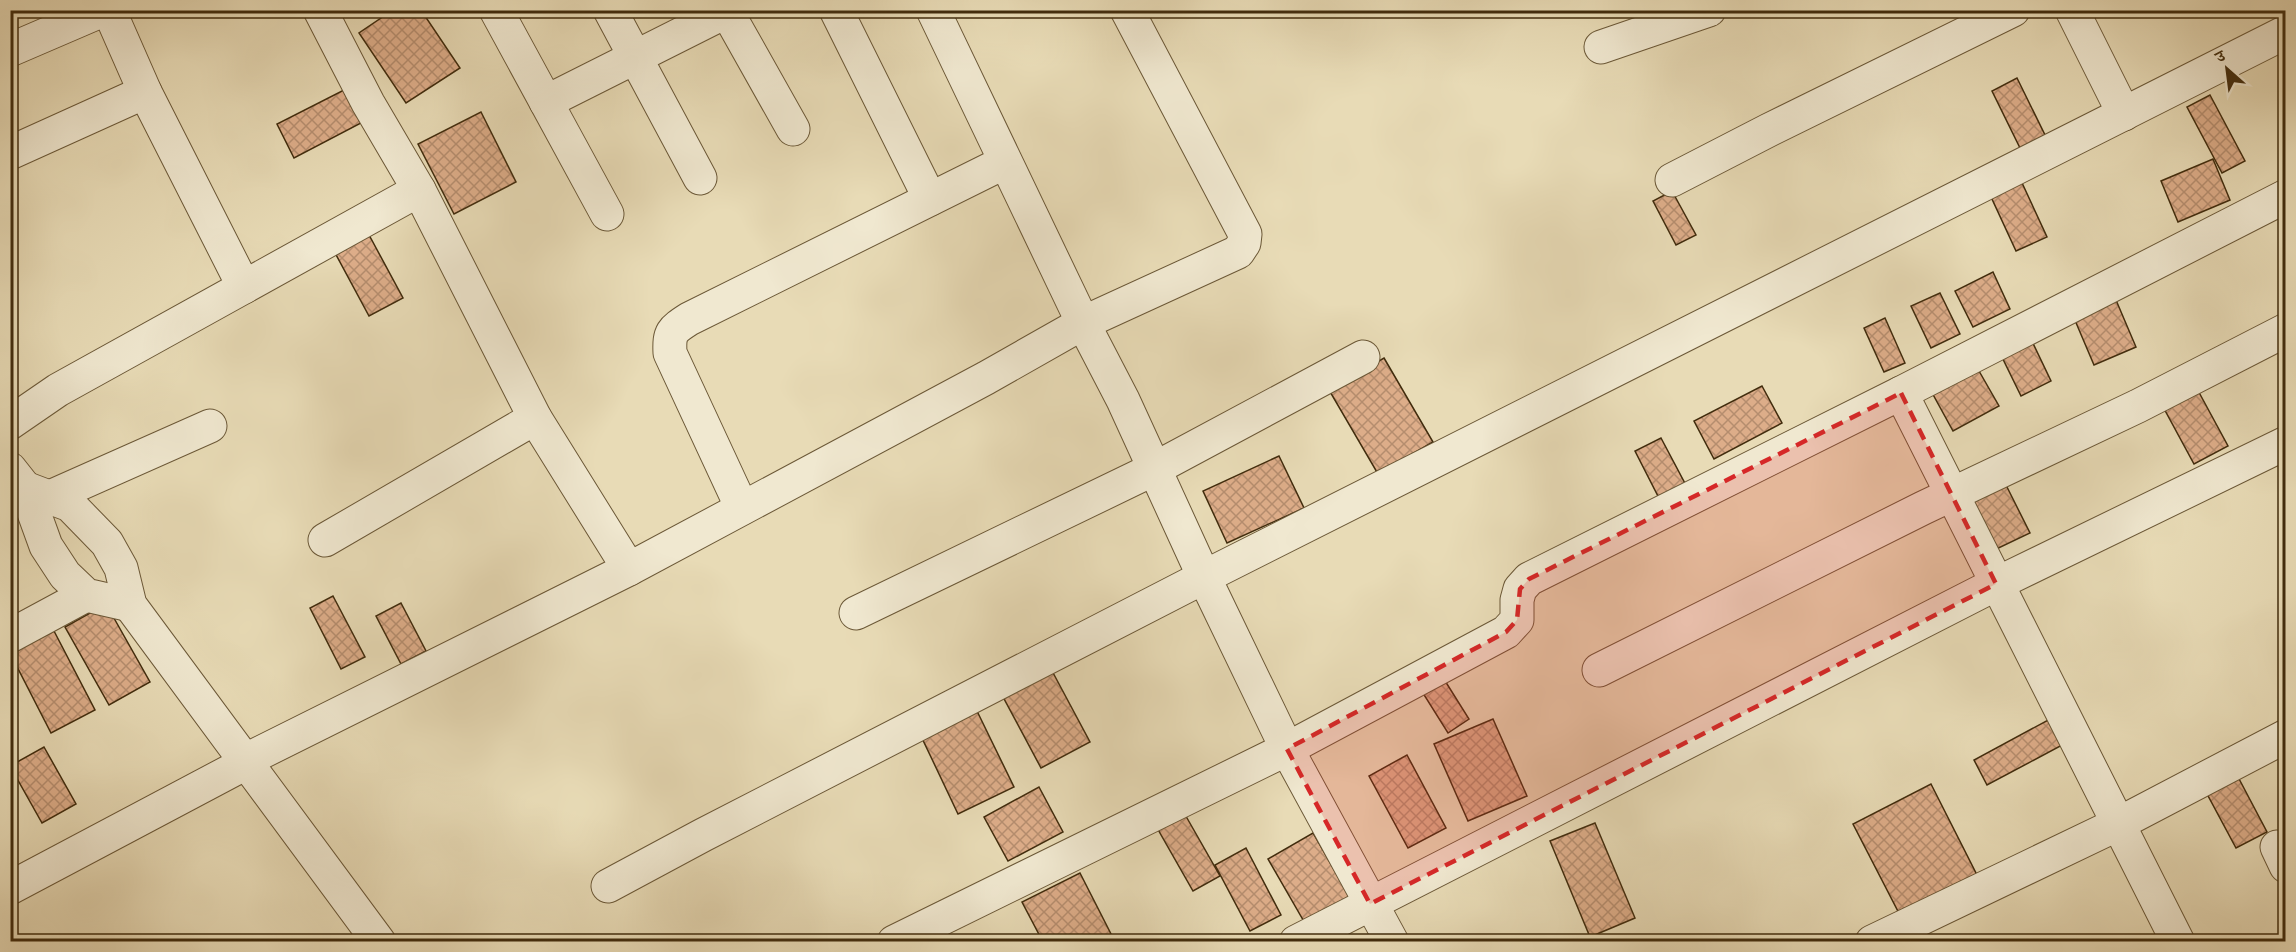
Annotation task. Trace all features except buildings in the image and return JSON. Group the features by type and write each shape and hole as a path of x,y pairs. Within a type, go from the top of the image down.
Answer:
{"street":[{"path":"10,50 103,10"},
{"path":"109,10 145,92 171,139 244,287"},
{"path":"320,10 368,103 419,190 535,418 629,569"},
{"path":"496,10 607,214"},
{"path":"610,10 700,178"},
{"path":"836,10 930,200"},
{"path":"933,10 1083,323 1124,400 1204,577 1287,749 1392,942"},
{"path":"10,888 244,764 246,760 629,569 1083,323 1238,252 1244,243 1245,234 1127,10"},
{"path":"1601,47 1709,10"},
{"path":"1672,180 1768,130 2013,10"},
{"path":"2072,10 2124,114"},
{"path":"546,102 727,11 793,129"},
{"path":"608,886 714,829 1204,577 2286,32"},
{"path":"10,153 145,92"},
{"path":"742,508 670,353 669,337 674,328 1005,162"},
{"path":"10,423 58,390 419,190"},
{"path":"894,942 1287,749 1506,632 1517,620 1517,600 1520,589 1528,579 1901,393 2286,196"},
{"path":"1599,670 1952,494 2138,406 2286,330"},
{"path":"856,613 1156,468 1364,357"},
{"path":"1901,393 2178,942"},
{"path":"325,540 535,418"},
{"path":"29,485 210,426"},
{"path":"1296,942 1996,584 2286,443"},
{"path":"29,485 46,546 65,575 86,595 130,605"},
{"path":"29,485 70,506 107,543 121,568 130,605 379,942"},
{"path":"10,636 86,595"},
{"path":"1872,942 2118,824 2286,736"}],"highlighted area":[{"path":"1901,393 1996,584 1370,904 1287,749 1506,632 1517,620 1520,589 1529,579"}]}
